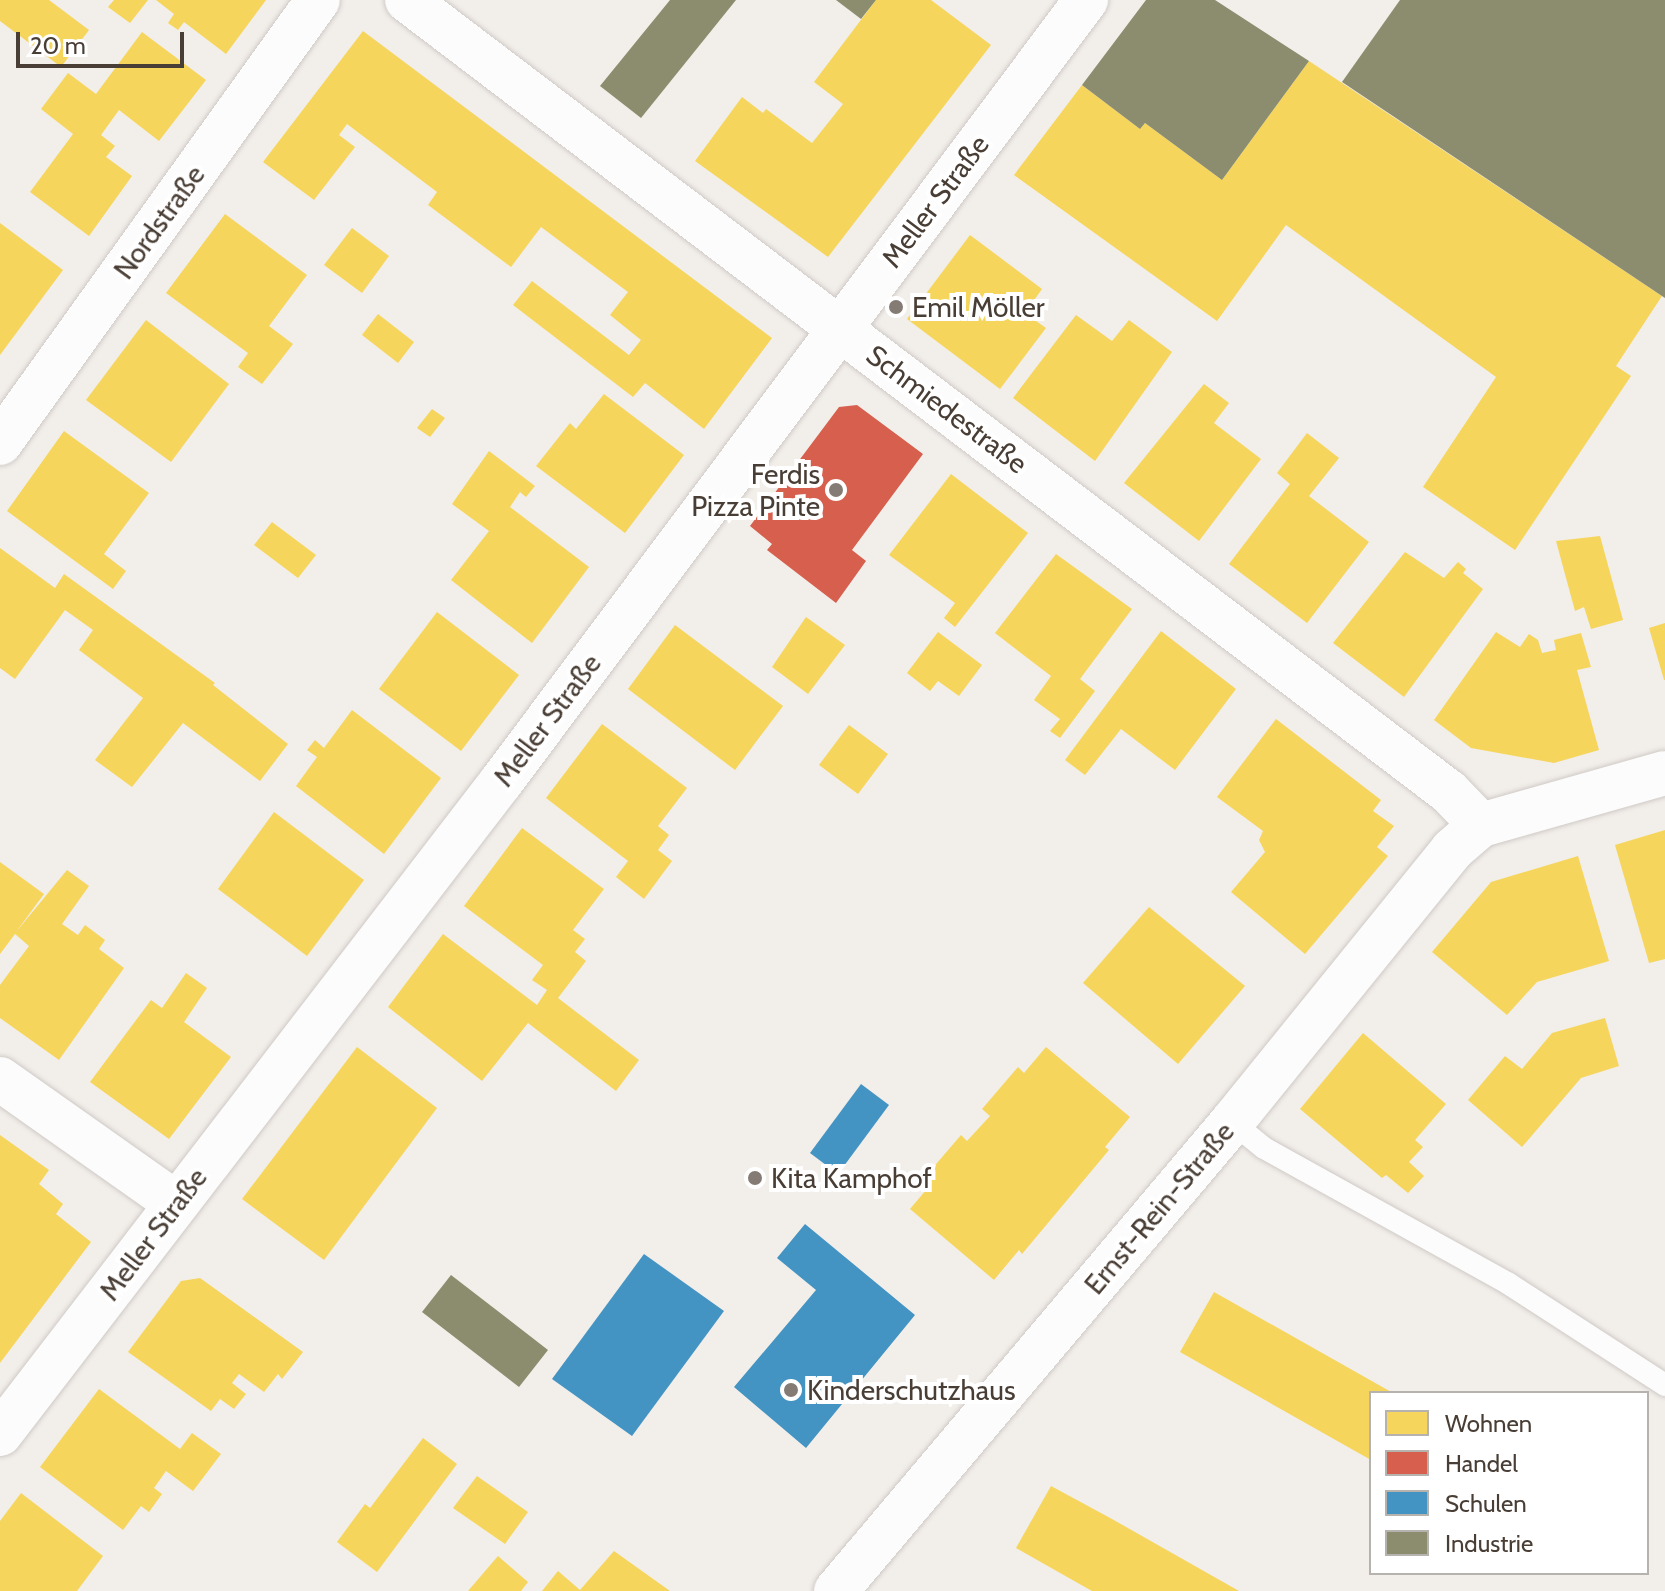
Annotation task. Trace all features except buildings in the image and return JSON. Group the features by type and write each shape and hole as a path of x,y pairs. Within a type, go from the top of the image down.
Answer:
{"street":[{"name":"Nordstraße","path":"0,443 318,0"},
{"name":"Schmiedestraße","path":"407,0 1449,792 1481,825"},
{"name":"Meller Straße","path":"0,1434 501,782 1086,0"},
{"path":"1481,825 1665,773"},
{"name":"Ernst-Rein-Straße","path":"836,1591 1232,1122 1452,850 1481,825"},
{"path":"0,1079 176,1203"}],"lane":[{"path":"1232,1122 1264,1148 1509,1284 1665,1385"}],"place":[{"name":"Emil Möller","path":"896,307"},
{"name":"Ferdis Pizza Pinte","path":"836,490"},
{"name":"Kita Kamphof","path":"755,1178"},
{"name":"Kinderschutzhaus","path":"791,1390"}]}
